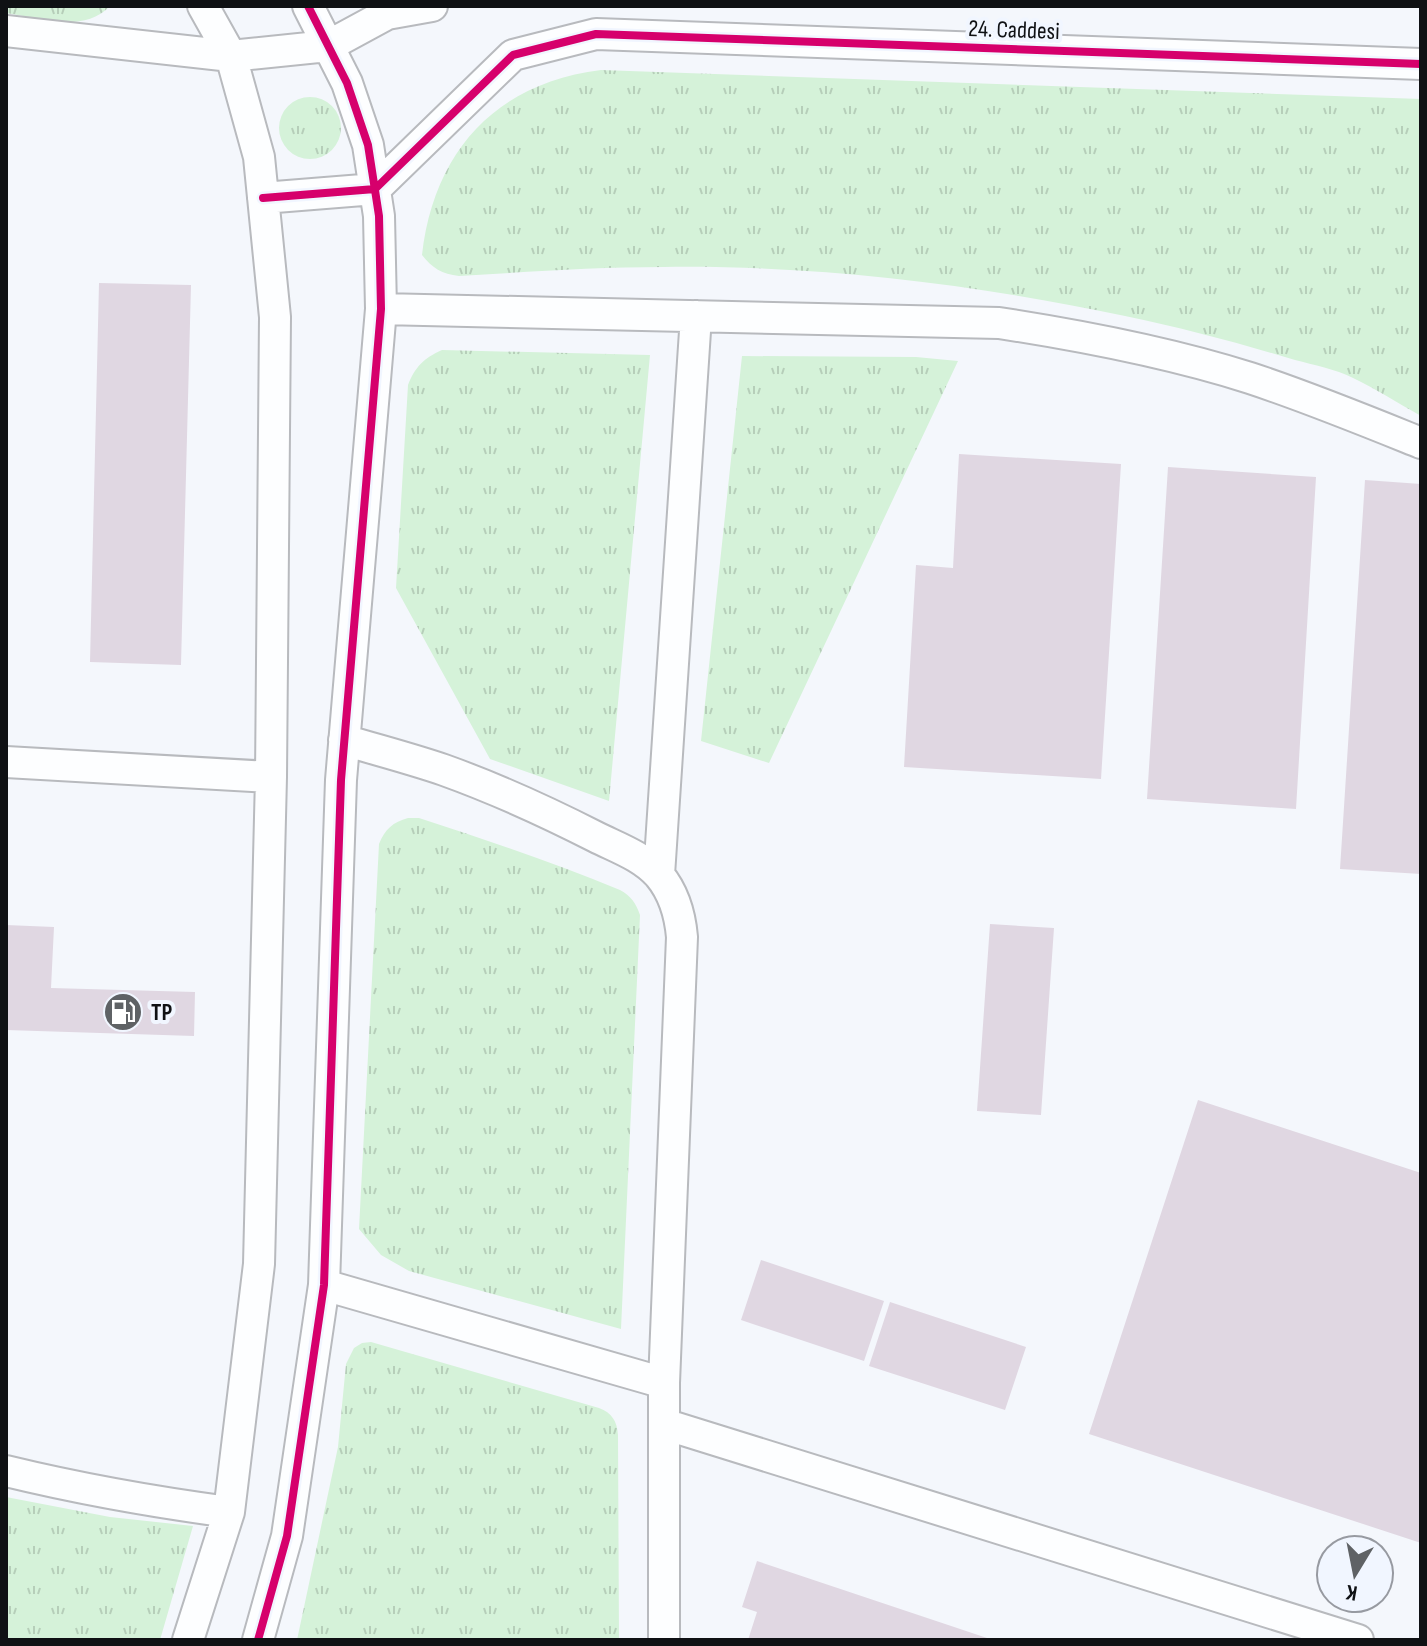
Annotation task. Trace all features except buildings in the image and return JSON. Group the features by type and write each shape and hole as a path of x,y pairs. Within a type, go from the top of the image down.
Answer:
{"street":[{"path":"188,1640 229,1512 259,1264 271,777 275,317 259,157 231,56 203,6"},
{"path":"258,1640 287,1536 324,1285 340,795 381,309 379,216 368,145 347,83 308,6"},
{"path":"6,31 231,56 328,46 387,14 432,6"},
{"name":"24. Caddesi","path":"375,189 513,55 596,34 1421,64"},
{"path":"263,198 375,189"},
{"path":"381,309 999,323 1083,336 1221,370 1317,402 1421,443"},
{"path":"659,875 696,316"},
{"path":"344,740 442,769 554,815 647,864 659,875 676,905 682,937 664,1383 664,1640"},
{"path":"6,762 271,777"},
{"path":"324,1285 664,1383"},
{"path":"664,1424 1358,1640"},
{"path":"6,1471 80,1488 229,1512"}],"green space":[{"path":"6,6 110,6 87,20 61,22 6,13"},
{"path":"601,70 1421,99 1421,416 1346,375 1232,342 1068,305 954,286 838,273 722,267 638,267 459,276 438,270 422,255 429,218 440,184 456,154 477,128 501,107 530,90 564,77"},
{"path":"310,97 332,106 341,128 332,150 310,159 288,150 279,128 288,106"},
{"path":"442,350 650,355 609,801 490,759 396,588 408,385 421,364"},
{"path":"742,356 916,357 958,361 769,763 701,741"},
{"path":"408,818 419,818 545,861 620,890 635,903 640,915 621,1329 409,1271 381,1255 359,1229 379,844 390,827"},
{"path":"371,1342 599,1408 610,1415 618,1435 619,1640 297,1640 338,1447 346,1364 354,1348"},
{"path":"6,1497 110,1517 193,1526 160,1640 6,1640"}],"cycle path":[{"path":"258,1640 287,1536 324,1285 341,780 381,309 379,216 368,145 347,83 308,6"},
{"path":"263,198 375,189 513,55 596,34 1421,64"}],"place":[{"name":"TP","path":"123,1012"}]}
